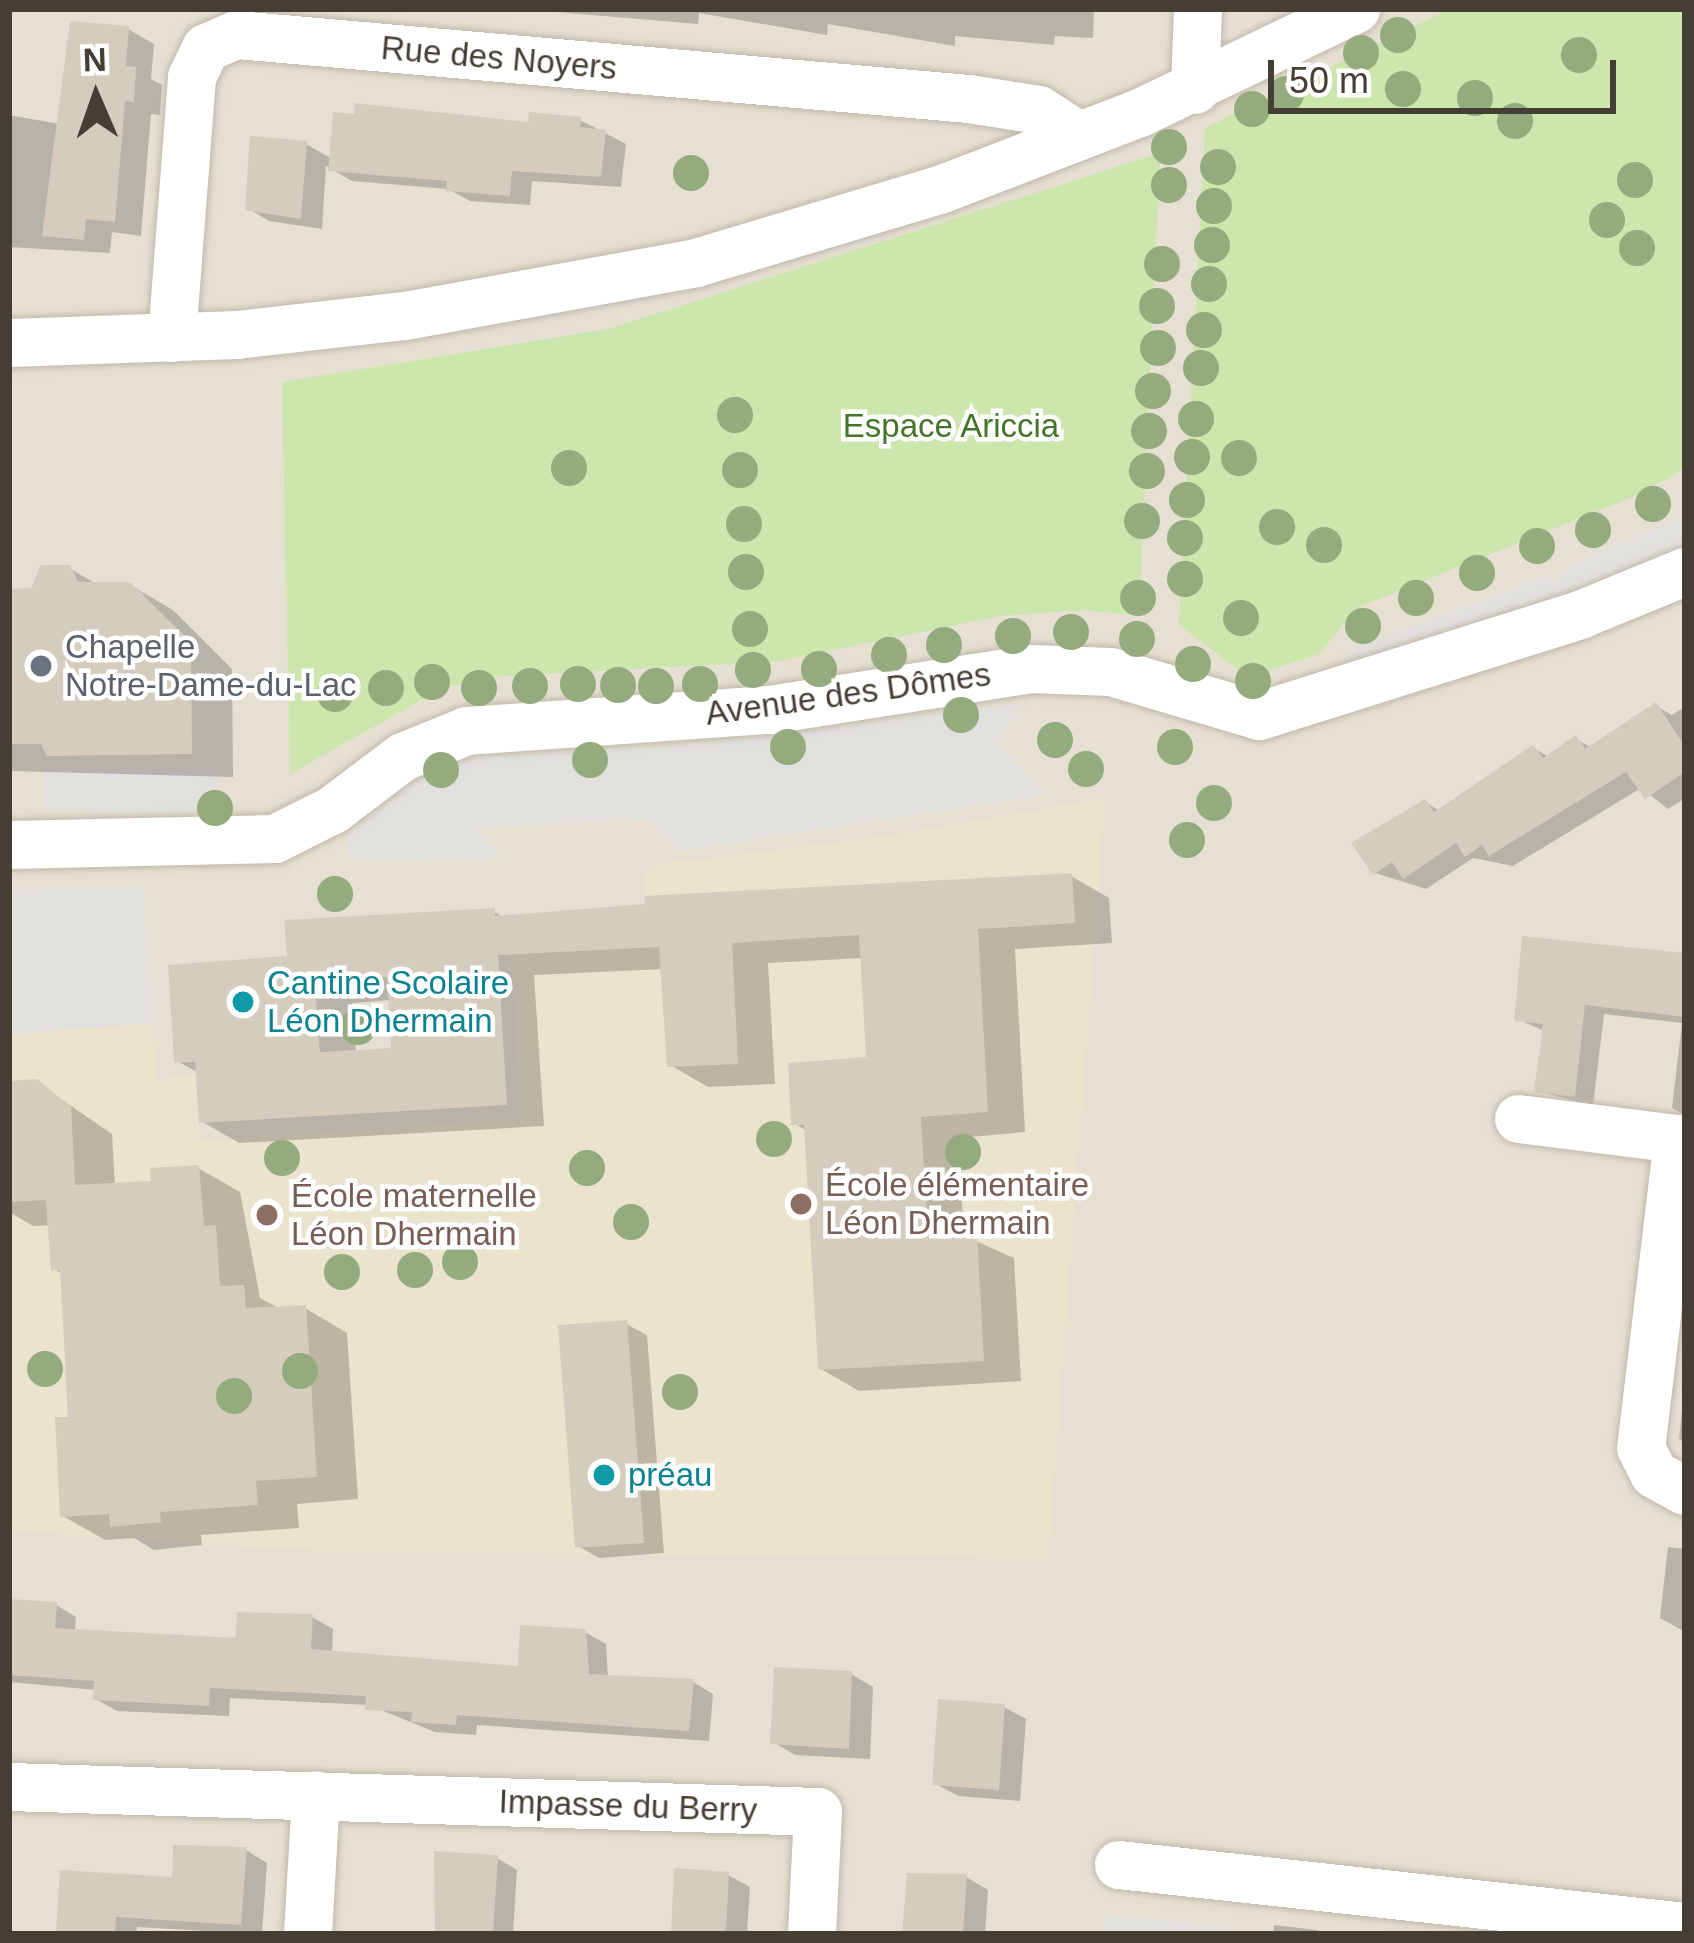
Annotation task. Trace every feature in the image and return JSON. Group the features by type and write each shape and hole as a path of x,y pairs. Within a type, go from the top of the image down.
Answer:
{"street":[{"path":"1196,90 1198,9"},
{"path":"9,343 172,338 405,316 608,284 827,227 1079,136 1196,90 1357,9"},
{"name":"Rue des Noyers","path":"172,338 192,76 206,48 237,35 969,99 1039,110 1079,136"},
{"name":"Avenue des Dômes","path":"9,844 274,839 333,810 403,757 467,731 770,710 1032,669 1111,672 1260,716 1580,615 1685,572"},
{"path":"1519,1119 1682,1139 1641,1448 1654,1474 1685,1491"},
{"name":"Impasse du Berry","path":"9,1787 818,1812 812,1934"},
{"path":"308,1934 316,1795"},
{"path":"1119,1865 1685,1927"}],"shaded area":[{"path":"9,9 1685,9 1685,1934 9,1934"},
{"path":"1107,143 1111,156 867,242 641,303 343,351 346,337"},
{"path":"1685,516 1685,553 1330,682 1356,647 1542,577 1557,580 1572,564"},
{"path":"1026,703 996,739 1046,795 679,851 650,820 477,827 502,858 350,861 347,835 392,792 421,774 480,758 689,745"},
{"path":"45,770 218,770 221,812 45,810"},
{"name":"École élémentaire Léon Dhermain","path":"1105,798 1048,1559 322,1551 9,1531 9,1034 152,1023 156,1079 196,1077 199,1141 519,1119 512,916 645,908 644,875 653,865 887,836"},
{"path":"144,887 152,1023 9,1034 9,889"},
{"path":"1105,1915 1222,1925 1222,1934 1103,1934"}],"green space":[{"path":"1450,9 1685,9 1685,467 1647,491 1354,609 1320,654 1248,677 1179,625 1205,128"},
{"name":"Espace Ariccia","path":"1160,153 1139,616 1085,610 1000,616 780,661 489,677 439,690 290,774 282,382 608,329"}],"building":[{"path":"70,21 129,26 126,66 136,67 134,102 125,101 115,222 86,219 84,240 42,236"},
{"path":"355,103 528,122 529,112 581,117 580,127 606,130 601,177 512,171 510,196 446,191 447,181 328,171 333,112 354,114"},
{"path":"250,136 307,141 301,219 245,210"},
{"name":"Chapelle Notre-Dame-du-Lac","path":"41,565 70,565 78,582 130,582 191,642 192,754 47,756 41,744 9,744 9,589 31,588"},
{"path":"1656,702 1685,747 1685,772 1645,799 1626,772 1489,856 1482,845 1465,857 1456,843 1403,879 1392,862 1373,875 1351,843 1425,799 1434,812 1533,745 1543,758 1576,735 1585,749"},
{"path":"1072,873 1075,923 978,929 988,1112 921,1117 928,1235 977,1233 984,1361 818,1370 804,1125 791,1125 788,1063 866,1057 859,935 732,943 738,1064 667,1067 659,947 498,955 507,1105 199,1123 195,1062 174,1063 168,965 287,956 284,920 495,908 495,916 645,904 644,896","holes":["387,977 391,1048 320,1052 315,983"]},
{"path":"1522,936 1685,953 1685,1017 1585,1005 1575,1097 1534,1092 1543,1024 1514,1021"},
{"path":"37,1079 71,1107 75,1185 151,1181 150,1168 199,1165 204,1226 216,1225 220,1286 244,1285 246,1308 306,1305 317,1477 256,1481 258,1505 160,1512 161,1522 110,1527 109,1514 60,1517 55,1417 68,1417 60,1270 51,1271 46,1200 9,1202 9,1081"},
{"name":"préau","path":"627,1320 644,1543 575,1548 558,1325"},
{"path":"9,1599 57,1602 55,1628 235,1638 237,1612 313,1614 311,1649 518,1666 520,1625 586,1629 589,1674 694,1679 689,1731 457,1715 456,1725 411,1722 412,1712 365,1710 366,1696 210,1688 209,1706 93,1700 94,1681 9,1675"},
{"path":"774,1667 852,1671 849,1749 770,1744"},
{"path":"938,1699 1005,1704 999,1790 932,1785"},
{"path":"173,1845 247,1847 241,1925 116,1917 115,1934 56,1934 60,1870 172,1877"},
{"path":"434,1851 498,1855 493,1934 435,1934"},
{"path":"674,1868 729,1872 726,1934 671,1934"},
{"path":"907,1873 967,1874 963,1934 902,1934"}],"place":[{"name":"Chapelle Notre-Dame-du-Lac","path":"41,666"},
{"name":"Cantine Scolaire Léon Dhermain","path":"243,1002"},
{"name":"École élémentaire Léon Dhermain","path":"801,1204"},
{"name":"École maternelle Léon Dhermain","path":"267,1215"},
{"name":"préau","path":"604,1475"}]}
